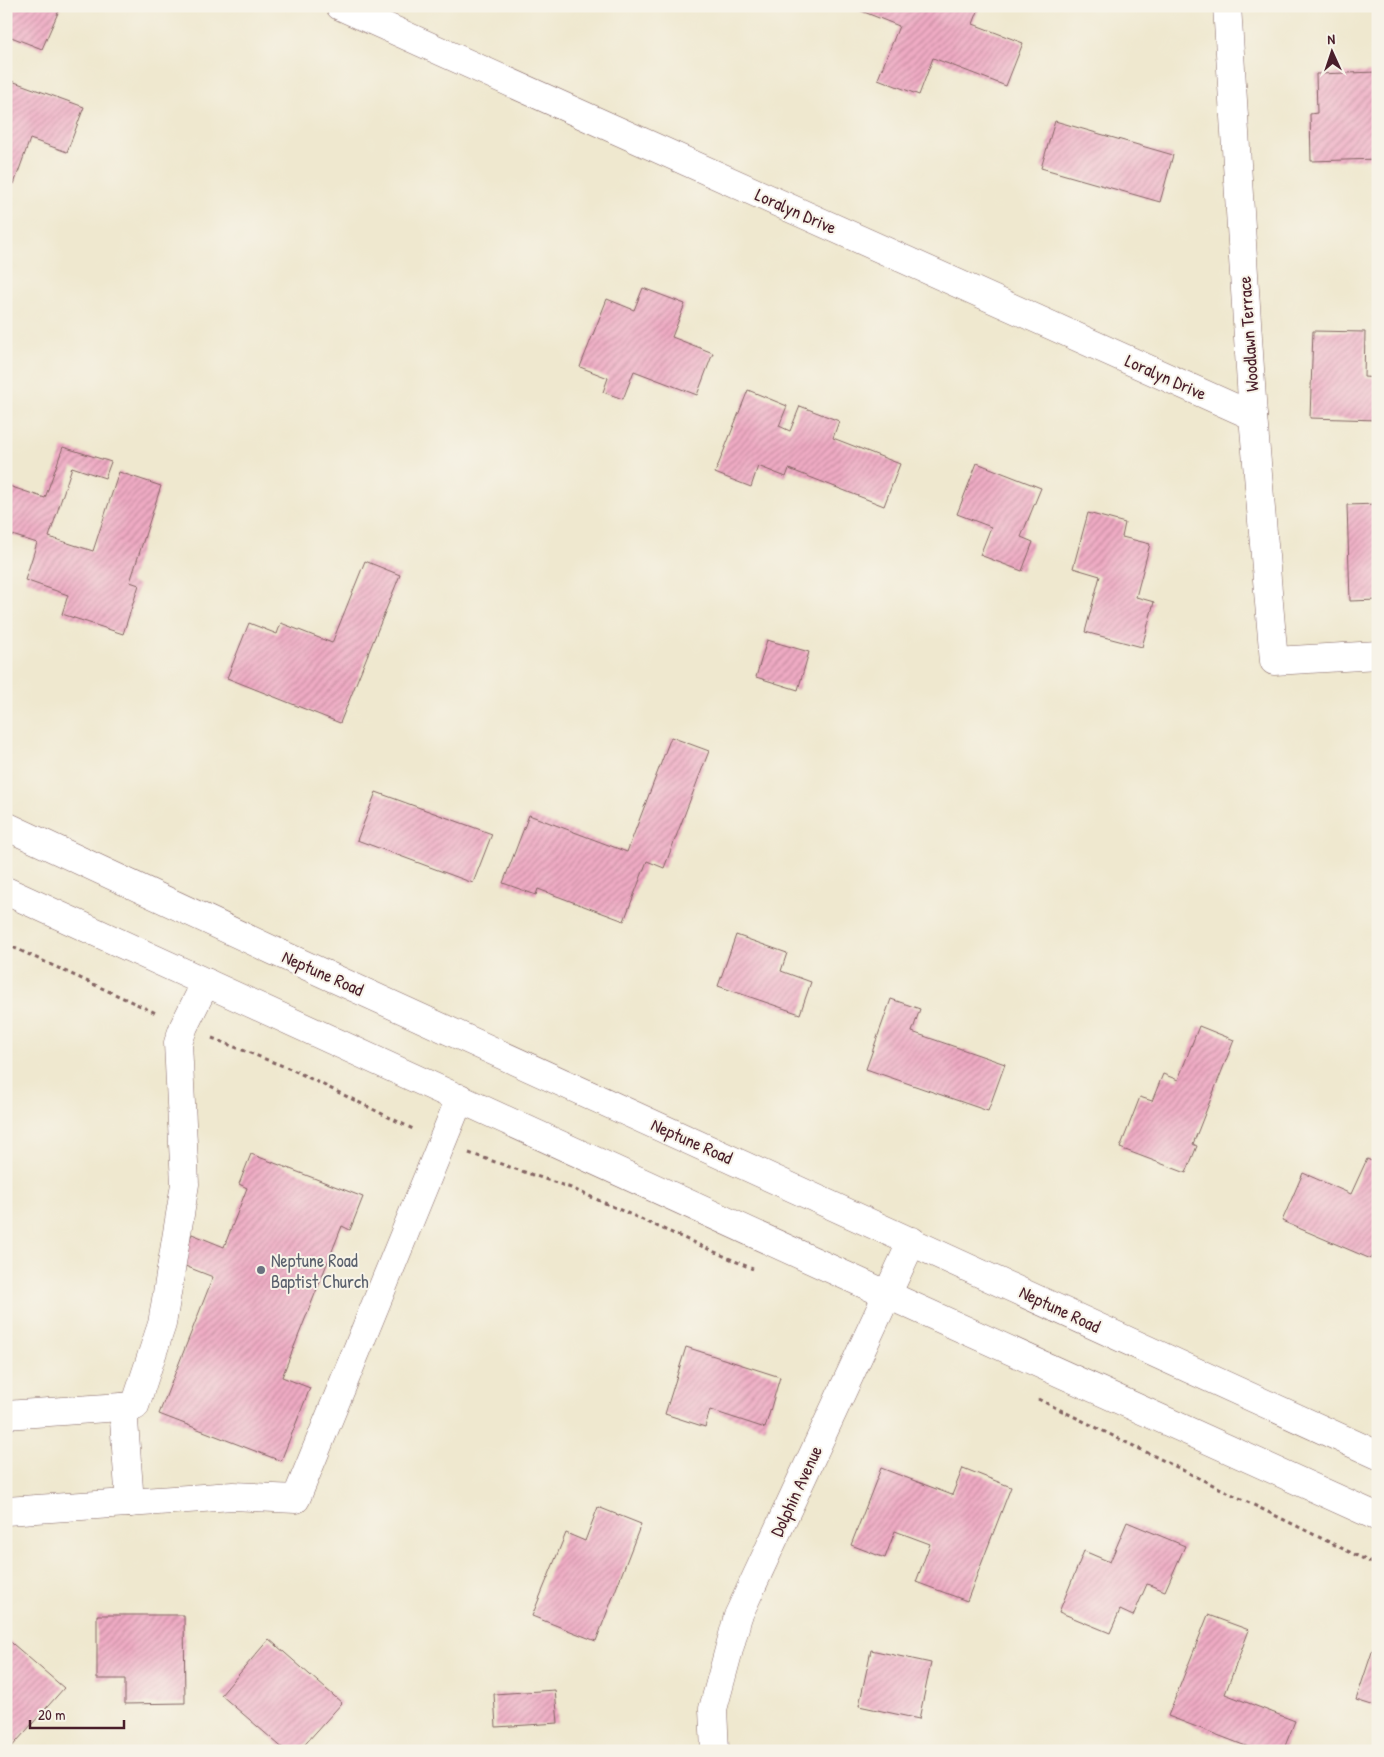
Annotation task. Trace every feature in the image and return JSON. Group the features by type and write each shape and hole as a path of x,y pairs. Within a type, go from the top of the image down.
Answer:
{"main road":[{"name":"Loralyn Drive","path":"340,6 1253,416"},
{"name":"Woodlawn Terrace","path":"1228,6 1253,416 1274,661 1378,655"},
{"name":"Neptune Road","path":"6,826 263,946 1378,1455"},
{"path":"6,891 1378,1517"},
{"path":"6,1415 135,1406 162,1324 185,1184 178,1044 184,1026 206,982"},
{"path":"6,1512 233,1496 296,1499 460,1098"},
{"name":"Dolphin Avenue","path":"715,1751 712,1709 738,1616 912,1241"},
{"path":"123,1407 130,1503"}],"path":[{"path":"6,944 184,1026 293,1070 440,1143 571,1188 759,1272"},
{"path":"1035,1397 1378,1566"}],"building":[{"path":"6,6 61,6 42,49 6,35"},
{"path":"849,6 980,6 973,24 1023,43 1006,86 933,58 919,95 878,79 899,26"},
{"path":"1378,72 1378,159 1311,161 1310,114 1317,113 1316,74"},
{"path":"6,79 84,107 67,152 30,139 14,184 6,182"},
{"path":"1055,121 1173,155 1160,202 1041,168"},
{"path":"643,288 685,304 672,337 713,353 697,395 634,371 623,399 603,392 608,378 580,367 607,299 634,310"},
{"path":"1313,331 1365,332 1364,377 1378,378 1378,420 1310,418"},
{"path":"748,390 787,406 779,426 790,431 800,406 839,421 833,438 900,464 884,506 789,469 786,477 758,466 751,487 715,473"},
{"path":"63,447 111,462 105,478 72,467 49,537 93,551 119,472 161,486 130,582 139,585 123,634 62,614 68,595 25,580 37,543 6,533 6,485 45,498"},
{"path":"977,463 1041,488 1021,537 1033,542 1022,571 980,555 991,527 957,514"},
{"path":"1378,504 1378,600 1350,601 1347,505"},
{"path":"1088,513 1125,523 1122,537 1150,544 1136,597 1154,602 1142,647 1085,632 1100,576 1073,568"},
{"path":"365,561 400,575 340,723 227,678 249,623 277,634 281,623 332,643"},
{"path":"767,640 809,652 798,690 756,677"},
{"path":"671,737 709,751 664,868 647,861 624,921 538,889 536,895 503,883 529,815 627,852"},
{"path":"376,792 492,834 473,883 357,840"},
{"path":"736,935 787,953 781,971 811,982 800,1014 718,986"},
{"path":"891,999 920,1009 912,1032 1005,1064 988,1111 866,1069"},
{"path":"1199,1026 1234,1040 1193,1144 1197,1146 1186,1173 1120,1148 1140,1097 1152,1101 1163,1074 1178,1080"},
{"name":"Neptune Road Baptist Church","path":"251,1154 363,1197 350,1230 342,1226 282,1377 310,1388 281,1461 159,1414 213,1277 180,1264 192,1234 224,1247 247,1188 239,1184"},
{"path":"1367,1159 1378,1164 1378,1244 1371,1259 1282,1221 1303,1173 1351,1194"},
{"path":"686,1347 780,1377 765,1428 710,1410 705,1427 665,1414"},
{"path":"881,1468 952,1495 963,1468 1011,1487 967,1601 916,1582 930,1544 895,1531 885,1558 851,1545"},
{"path":"598,1507 641,1524 596,1641 532,1616 566,1533 585,1541"},
{"path":"1127,1522 1185,1546 1165,1591 1147,1584 1133,1616 1120,1610 1110,1633 1059,1612 1084,1551 1110,1562"},
{"path":"97,1615 184,1615 185,1703 125,1704 125,1679 97,1679"},
{"path":"1208,1615 1249,1630 1225,1694 1295,1721 1283,1751 1259,1751 1168,1716"},
{"path":"1378,1637 1378,1707 1356,1700"},
{"path":"6,1638 64,1688 9,1750 6,1748"},
{"path":"269,1639 342,1703 299,1751 286,1751 221,1695"},
{"path":"871,1650 931,1663 919,1719 859,1706"},
{"path":"555,1690 558,1723 496,1727 494,1694"}],"place":[{"name":"Neptune Road Baptist Church","path":"261,1270"}]}
